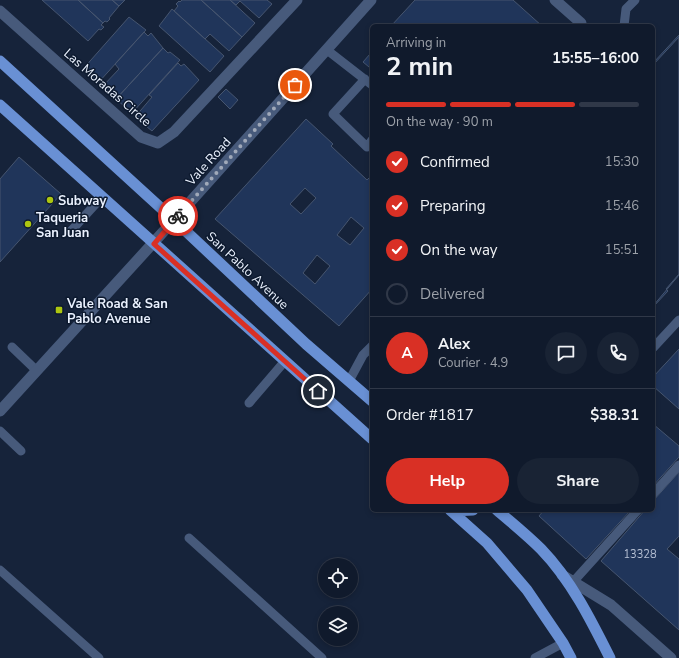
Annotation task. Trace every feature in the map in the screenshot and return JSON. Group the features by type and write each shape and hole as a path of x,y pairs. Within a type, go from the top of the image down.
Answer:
{"main road":[{"name":"San Pablo Avenue","path":"0,61 174,220 306,344 370,399"},
{"path":"0,105 370,437"},
{"path":"452,512 487,542 527,590 563,643 571,658"},
{"path":"499,512 541,549 561,574 588,614 610,658"}],"street":[{"name":"Las Moradas Circle","path":"0,10 141,137 158,143 174,132 297,0"},
{"path":"555,0 581,23"},
{"name":"Vale Road","path":"0,411 154,244 327,50 364,2"},
{"path":"561,574 611,605 671,658"}],"lane":[{"path":"624,24 626,9 635,0"},
{"path":"327,50 368,82 334,114 366,147 370,142"},
{"path":"70,232 102,197"},
{"path":"655,346 679,320"},
{"path":"12,347 37,371"},
{"path":"349,382 363,354 370,348"},
{"path":"249,403 285,361"},
{"path":"0,431 21,451"},
{"path":"655,492 679,465"},
{"path":"573,582 636,512"},
{"path":"189,538 322,658"},
{"path":"0,570 99,658"},
{"path":"535,658 563,643"}],"building":[{"path":"42,0 78,0 103,23 101,25 104,27 101,30 99,29 88,41"},
{"path":"78,0 112,0 119,6 109,18 110,19 103,23"},
{"path":"112,0 125,0 119,6"},
{"path":"182,0 201,0 242,37 229,51 210,34 205,39 174,11 178,6 176,4"},
{"path":"201,0 230,0 255,23 242,37"},
{"path":"230,0 267,0 272,4 259,18 240,1 236,5"},
{"path":"415,0 513,0 540,24 393,24"},
{"path":"172,9 224,56 210,72 159,26"},
{"path":"129,17 146,30 98,83 83,69"},
{"path":"144,32 148,36 151,33 163,48 116,99 102,87 119,69 115,64"},
{"path":"679,35 679,275 655,304 655,61"},
{"path":"679,37 679,274 666,289 668,291 655,305 655,63"},
{"path":"163,48 168,53 170,52 180,60 132,113 116,99"},
{"path":"370,54 369,67 363,62"},
{"path":"178,63 181,66 184,64 199,80 152,131 135,117 152,97 149,95"},
{"path":"226,89 238,100 230,109 218,97"},
{"path":"306,119 333,144 331,146 367,180 370,177 370,291 339,326 215,219","holes":["305,188 316,198 301,214 290,204","351,217 364,228 350,245 337,235","317,255 330,266 315,284 303,273"]},
{"path":"19,157 61,194 0,262 0,179"},
{"path":"679,349 679,409 655,388 655,375"},
{"path":"655,426 679,446 679,457 655,484"},
{"path":"679,472 679,536 667,549 679,559 679,630 601,561 643,512 655,512 655,499"},
{"path":"542,512 629,512 586,559 539,516"}],"way so far":[{"path":"178,216 295,85"}],"place":[{"name":"Subway","path":"50,200"},
{"name":"Taqueria San Juan","path":"28,224"},
{"name":"Vale Road & San Pablo Avenue","path":"59,310"}],"route":[{"path":"178,216 154,244 318,391"}]}
